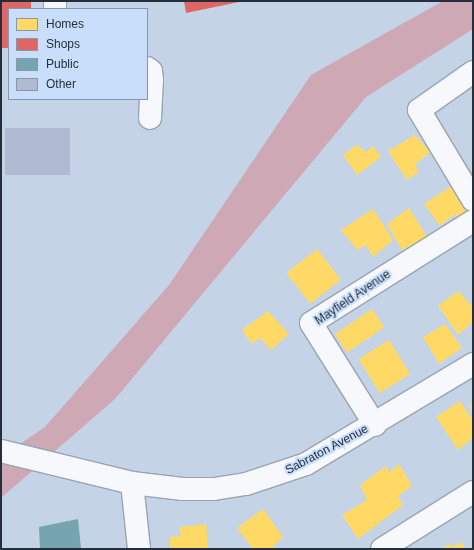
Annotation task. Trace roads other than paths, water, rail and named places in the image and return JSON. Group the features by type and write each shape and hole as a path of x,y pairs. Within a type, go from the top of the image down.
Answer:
{"street":[{"path":"148,69 152,80 150,118"},
{"path":"473,72 419,110 473,200"},
{"name":"Mayfield Avenue","path":"375,425 310,323 473,221"},
{"name":"Sabraton Avenue","path":"1,451 132,483 183,489 214,489 263,480 306,464 375,425 473,364"},
{"path":"132,483 139,549"},
{"path":"382,549 473,492"}]}
